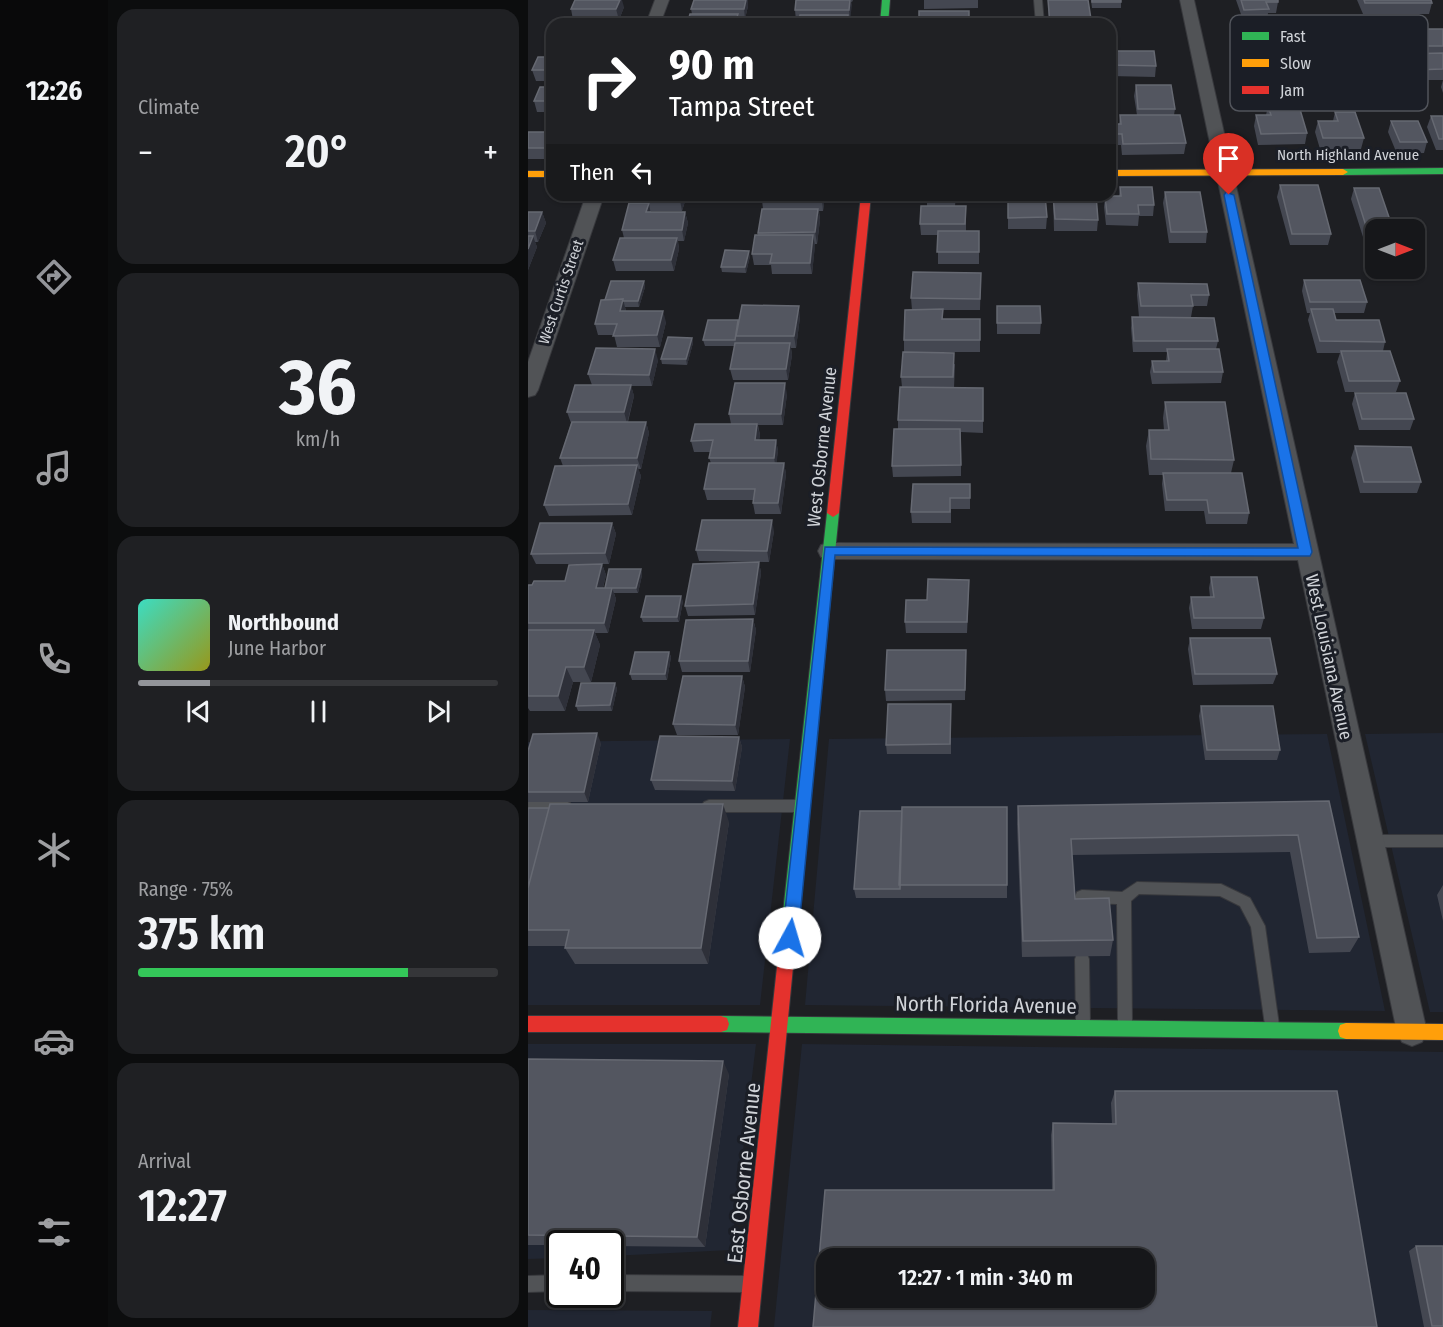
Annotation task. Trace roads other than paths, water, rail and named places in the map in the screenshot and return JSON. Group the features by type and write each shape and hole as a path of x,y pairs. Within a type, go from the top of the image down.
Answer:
{"street":[{"path":"656,18 662,0"},
{"path":"884,18 886,0"},
{"name":"West Louisiana Avenue","path":"1187,0 1412,1032"},
{"name":"North Highland Avenue","path":"1116,173 1443,171"},
{"path":"528,174 546,174"},
{"name":"West Curtis Street","path":"528,390 593,201"},
{"name":"West Osborne Avenue","path":"781,1024 865,201"},
{"path":"829,550 1306,552"},
{"name":"North Florida Avenue","path":"528,1024 781,1024 1443,1032"},
{"name":"East Osborne Avenue","path":"748,1327 781,1024"}],"lane":[{"path":"1038,0 1040,18"},
{"path":"699,806 803,806"},
{"path":"528,807 582,807"},
{"path":"1369,841 1443,841"},
{"path":"1082,910 1082,896 1124,898 1137,888 1221,890 1245,902 1258,926 1272,1029"},
{"path":"1124,898 1125,1028"},
{"path":"1082,959 1083,1027"},
{"path":"528,1284 546,1283"},
{"path":"624,1283 753,1285"}]}
